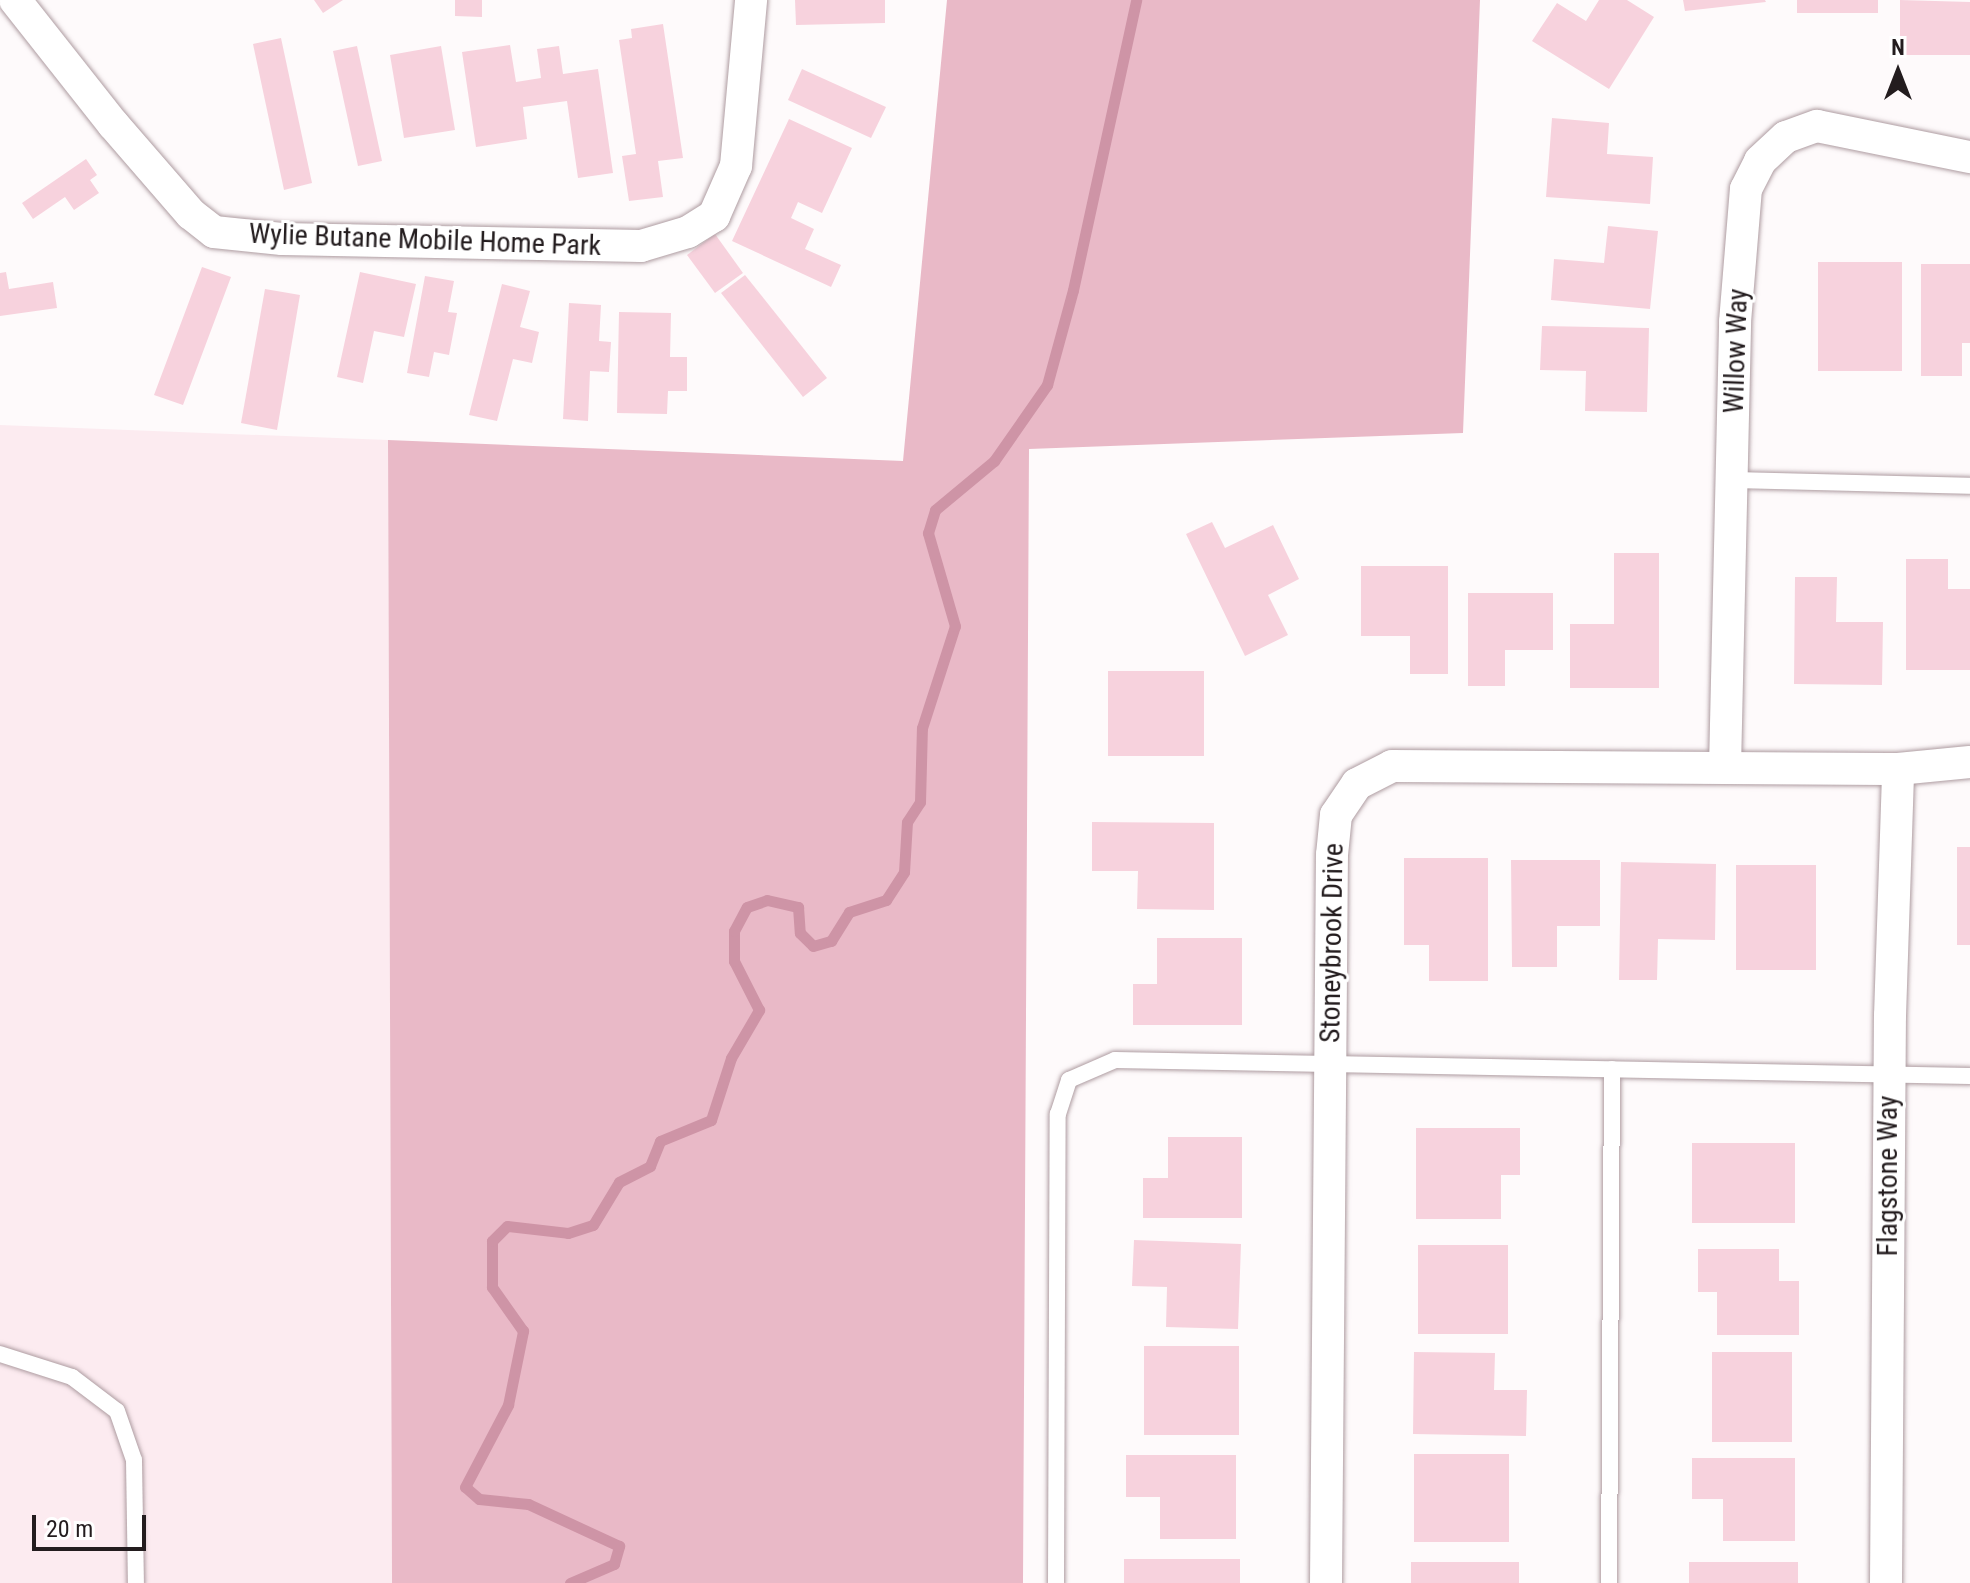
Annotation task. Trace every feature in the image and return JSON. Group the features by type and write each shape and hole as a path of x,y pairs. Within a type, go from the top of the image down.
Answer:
{"street":[{"name":"Wylie Butane Mobile Home Park","path":"15,0 113,124 191,214 214,232 282,239 641,246 688,232 714,216 736,166 751,0"},
{"name":"Willow Way","path":"1725,768 1735,322 1745,204 1760,161 1786,137 1817,126 1970,157"},
{"name":"Stoneybrook Drive","path":"1326,1583 1334,828 1336,815 1357,784 1392,766 1898,769 1970,762"},
{"name":"Flagstone Way","path":"1886,1583 1889,1074 1898,769"}],"lane":[{"path":"1732,480 1970,486"},
{"path":"1056,1583 1058,1114 1069,1080 1115,1060 1970,1076"},
{"path":"1609,1583 1612,1069"},
{"path":"0,1354 72,1377 117,1411 134,1460 136,1583"}],"shaded area":[{"path":"947,0 1480,0 1463,433 1029,449 1023,1583 392,1583 388,440 903,461"},
{"path":"0,425 388,440 392,1583 0,1583"}],"building":[{"path":"314,0 343,0 323,13"},
{"path":"455,0 482,0 482,17 455,16"},
{"path":"795,0 885,0 885,23 796,25"},
{"path":"1599,0 1627,0 1654,17 1609,89 1532,41 1557,3 1586,21"},
{"path":"1683,0 1765,0 1766,2 1685,11"},
{"path":"1797,0 1878,0 1878,13 1797,13"},
{"path":"1900,0 1970,2 1970,55 1900,55"},
{"path":"663,24 683,158 658,161 663,197 629,201 622,156 636,154 619,40 632,38 631,29"},
{"path":"281,38 312,183 284,190 253,44"},
{"path":"510,45 516,82 541,78 537,49 559,46 563,74 598,69 613,173 578,178 567,101 523,107 527,139 476,147 462,52"},
{"path":"357,46 382,161 358,166 333,51"},
{"path":"441,46 455,130 404,138 390,55"},
{"path":"802,69 886,107 871,138 788,100"},
{"path":"1552,118 1609,123 1607,154 1653,157 1650,204 1546,197"},
{"path":"789,119 852,148 822,213 798,202 791,218 814,229 805,249 841,265 831,287 732,241"},
{"path":"86,159 97,175 90,180 99,193 74,210 65,197 33,219 22,203"},
{"path":"1608,226 1658,231 1650,309 1551,300 1554,259 1604,263"},
{"path":"715,234 743,273 715,293 687,255"},
{"path":"1818,262 1902,262 1902,371 1818,371"},
{"path":"1921,264 1970,264 1970,343 1962,343 1962,376 1921,376"},
{"path":"202,267 231,277 183,405 154,395"},
{"path":"6,272 9,289 53,282 57,308 0,316 0,273"},
{"path":"360,272 416,284 404,337 374,331 363,383 337,377"},
{"path":"745,275 827,378 803,397 721,293"},
{"path":"425,276 454,281 448,312 457,313 449,355 434,352 429,377 407,373"},
{"path":"502,284 530,291 520,327 539,332 532,363 513,359 497,421 469,415"},
{"path":"265,289 300,295 277,430 241,423"},
{"path":"569,303 601,305 599,341 611,342 609,372 590,371 588,421 563,419"},
{"path":"619,312 671,313 670,357 687,357 687,391 668,391 667,414 617,413"},
{"path":"1542,326 1649,328 1647,412 1585,411 1586,371 1540,370"},
{"path":"1212,522 1225,548 1273,525 1299,579 1268,595 1288,635 1245,656 1186,534"},
{"path":"1614,553 1659,553 1659,688 1570,688 1570,624 1614,624"},
{"path":"1906,559 1948,559 1948,589 1970,589 1970,670 1906,670"},
{"path":"1361,566 1448,566 1448,674 1410,674 1410,636 1361,636"},
{"path":"1795,577 1837,577 1836,622 1883,622 1882,685 1794,684"},
{"path":"1468,593 1553,593 1553,650 1505,650 1505,686 1468,686"},
{"path":"1108,671 1204,671 1204,756 1108,756"},
{"path":"1092,822 1214,823 1214,910 1137,909 1138,871 1092,871"},
{"path":"1957,847 1970,847 1970,945 1957,945"},
{"path":"1404,858 1488,858 1488,981 1429,981 1429,945 1404,945"},
{"path":"1511,860 1600,860 1600,926 1557,926 1557,967 1512,967"},
{"path":"1621,862 1716,864 1715,940 1658,939 1657,980 1619,980"},
{"path":"1736,865 1816,865 1816,970 1736,970"},
{"path":"1157,938 1242,938 1242,1025 1133,1025 1133,984 1157,984"},
{"path":"1416,1128 1520,1128 1520,1175 1501,1175 1501,1219 1416,1219"},
{"path":"1168,1137 1242,1137 1242,1218 1143,1218 1143,1178 1168,1178"},
{"path":"1692,1143 1795,1143 1795,1223 1692,1223"},
{"path":"1134,1240 1241,1244 1238,1329 1166,1327 1167,1287 1132,1286"},
{"path":"1418,1245 1508,1245 1508,1334 1418,1334"},
{"path":"1698,1249 1779,1249 1779,1281 1799,1281 1799,1335 1717,1335 1717,1292 1698,1292"},
{"path":"1144,1346 1239,1346 1239,1435 1144,1435"},
{"path":"1414,1352 1495,1353 1494,1390 1527,1390 1526,1436 1413,1434"},
{"path":"1712,1352 1792,1352 1792,1442 1712,1442"},
{"path":"1414,1454 1509,1454 1509,1542 1414,1542"},
{"path":"1126,1455 1236,1455 1236,1539 1160,1539 1160,1497 1126,1497"},
{"path":"1692,1458 1795,1458 1795,1541 1723,1541 1723,1499 1692,1499"},
{"path":"1124,1559 1240,1559 1240,1583 1124,1583"},
{"path":"1411,1562 1519,1562 1519,1583 1411,1583"},
{"path":"1689,1562 1798,1562 1798,1583 1689,1583"}],"waterway":[{"path":"570,1583 614,1564 619,1546 528,1504 479,1499 465,1487 508,1405 523,1331 492,1287 492,1241 507,1226 568,1233 593,1225 619,1182 650,1166 660,1141 711,1120 731,1058 759,1010 734,961 734,931 747,907 767,900 798,907 800,933 813,946 831,941 849,912 886,900 904,872 907,822 920,802 922,728 955,626 928,533 935,510 994,461 1047,385 1073,290 1136,0"}]}
